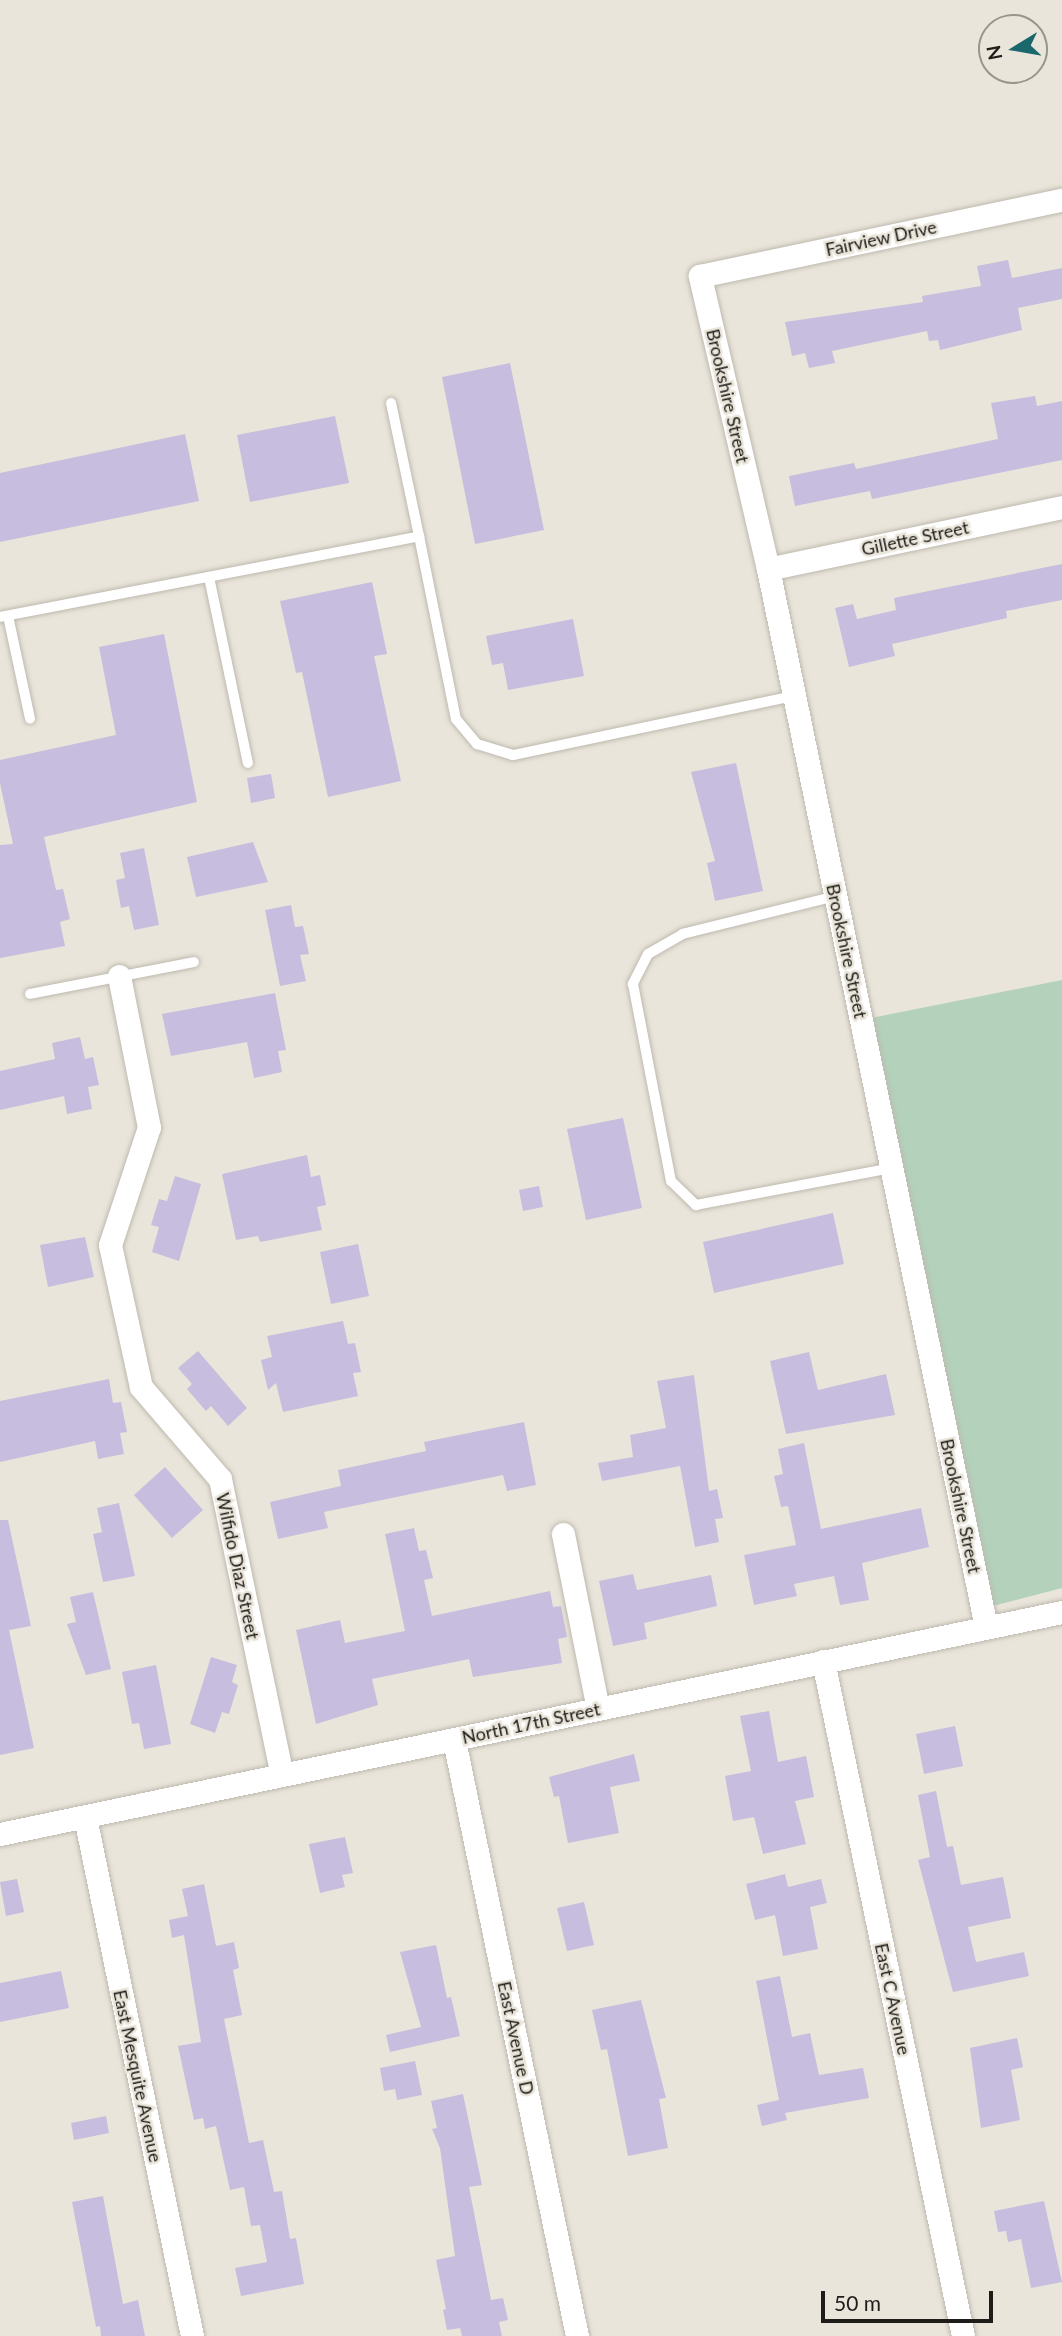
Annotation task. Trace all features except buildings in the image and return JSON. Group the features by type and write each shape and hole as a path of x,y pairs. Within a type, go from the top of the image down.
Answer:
{"street":[{"name":"Fairview Drive","path":"700,276 1062,200"},
{"name":"Brookshire Street","path":"700,276 768,569 986,1627"},
{"name":"Gillette Street","path":"768,569 1062,507"},
{"name":"Wilfido Diaz Street","path":"119,976 149,1127 110,1245 141,1387 220,1479 282,1775"},
{"path":"563,1534 598,1709"},
{"name":"North 17th Street","path":"0,1833 1062,1612"},
{"name":"East C Avenue","path":"823,1661 963,2336"},
{"name":"East Avenue D","path":"454,1740 577,2336"},
{"name":"East Mesquite Avenue","path":"85,1817 192,2336"}],"lane":[{"path":"391,403 456,719 477,744 513,755 794,696"},
{"path":"30,719 4,616 419,537"},
{"path":"209,577 248,763"},
{"path":"836,896 683,934 648,954 633,984 671,1181 696,1205 892,1168"},
{"path":"30,994 194,962"}],"green space":[{"path":"1062,980 1062,1588 993,1606 871,1018"}]}
